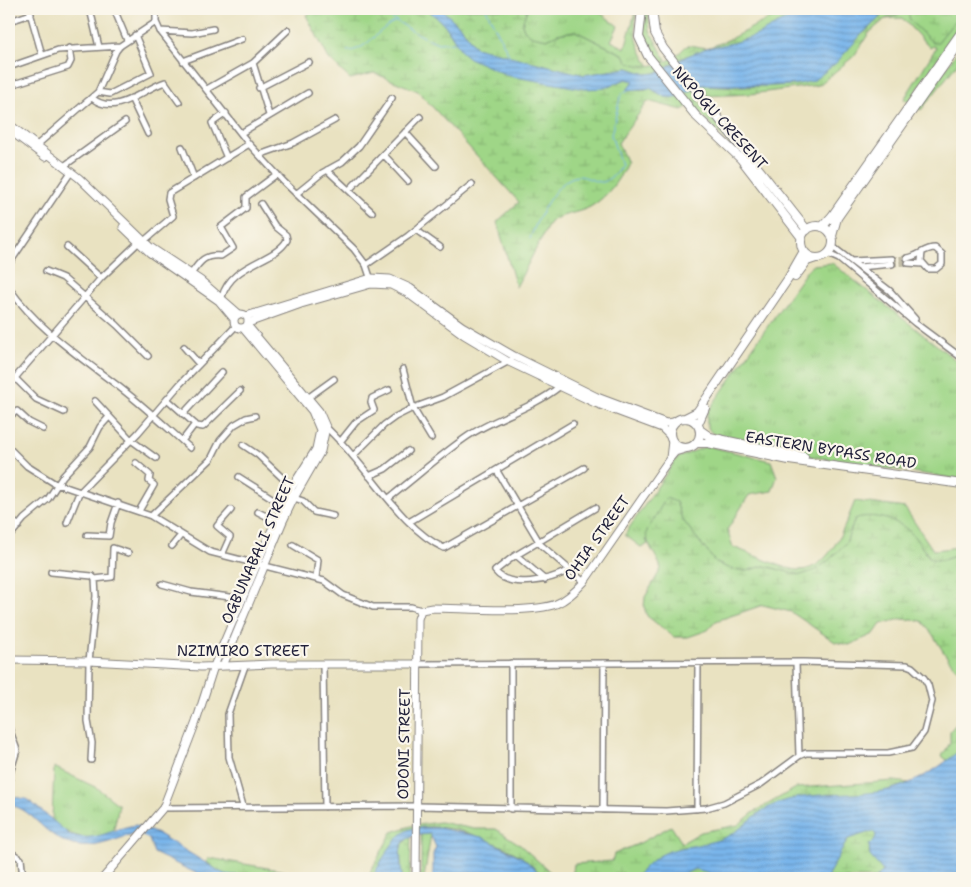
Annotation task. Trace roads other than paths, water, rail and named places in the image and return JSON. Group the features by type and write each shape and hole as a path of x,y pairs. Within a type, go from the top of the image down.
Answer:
{"main road":[{"name":"NKPOGU CRESENT","path":"642,9 639,37 648,56 689,108 741,159 802,238"},
{"name":"NKPOGU CRESENT","path":"652,9 655,33 663,48 807,230"},
{"path":"822,227 832,216 962,31"},
{"path":"832,236 822,227 813,227 807,230 802,238 804,251 788,280 704,402 697,412 674,422 671,438 676,446 685,448 697,443 699,427 706,408 806,261 830,251 837,218 962,40"},
{"path":"804,251 816,258"},
{"path":"685,418 699,427"},
{"name":"EASTERN BYPASS ROAD","path":"699,427 710,437 766,450 962,480"},
{"name":"EASTERN BYPASS ROAD","path":"697,443 708,443 789,460 962,484"}],"street":[{"path":"90,9 100,47"},
{"path":"114,9 127,40"},
{"path":"156,9 156,22 160,31 183,61 259,155 354,250 366,265 371,281"},
{"path":"13,20 30,12 42,55"},
{"path":"37,145 98,92 120,46 156,22"},
{"path":"160,31 192,34 213,29"},
{"path":"207,89 252,63 288,30"},
{"path":"98,92 110,94 150,73 143,50 135,35"},
{"path":"183,61 242,40"},
{"path":"9,67 69,48 120,46"},
{"path":"17,83 68,67 71,60 69,48"},
{"path":"259,88 309,62"},
{"path":"252,63 269,115"},
{"path":"92,98 99,104 107,106 131,98 165,82 179,102"},
{"path":"241,134 269,115 308,93"},
{"path":"131,98 148,134"},
{"path":"296,194 327,170 342,162 359,146 392,98"},
{"path":"226,114 212,124 227,158"},
{"path":"349,190 420,117"},
{"path":"259,155 293,143 334,120"},
{"path":"64,166 125,122"},
{"name":"OGBUNABALI STREET","path":"9,124 79,178 142,241 222,297 309,397 319,411 326,427 325,439 317,459 294,498 242,602 214,666 196,722 163,808 104,878"},
{"name":"OGBUNABALI STREET","path":"9,130 93,195 142,241 242,321 304,401 319,424 316,449 292,487 276,521 262,564 223,666"},
{"path":"405,132 436,166"},
{"path":"9,385 101,278 172,216 168,199 170,193 250,144"},
{"path":"182,147 194,178"},
{"path":"384,155 408,181"},
{"path":"327,170 372,212"},
{"path":"191,274 199,263 206,258 214,254 220,257 233,248 221,227 246,208 246,197 277,174"},
{"path":"9,264 68,175"},
{"path":"366,265 416,230 472,184"},
{"path":"222,297 227,283 287,240 284,232 275,226 261,204"},
{"path":"416,230 440,247"},
{"path":"67,247 101,278"},
{"path":"934,248 940,251 943,258 942,264 936,269 928,269 922,264 907,260 922,253 934,248"},
{"path":"830,251 850,264 922,327 962,358"},
{"path":"922,253 922,264"},
{"path":"850,264 892,262 858,267"},
{"path":"850,264 858,267 890,291 922,327"},
{"path":"46,271 63,278 148,356"},
{"path":"67,523 79,493 131,440 199,364 242,321 371,281 398,288 464,335 596,400 662,428 671,438 670,458"},
{"path":"9,288 18,302 53,335 154,415 190,448"},
{"path":"184,347 199,364"},
{"path":"512,359 559,387 666,423 674,422"},
{"path":"353,456 387,422 413,408 443,397 512,359"},
{"path":"403,369 413,408 431,438"},
{"path":"183,414 222,372"},
{"path":"15,378 36,399 64,412"},
{"path":"309,397 334,379"},
{"path":"389,498 467,437 490,424 530,406 559,387"},
{"path":"340,442 356,422 374,410 371,402 372,398 389,390"},
{"path":"167,399 200,428 205,426 240,391"},
{"path":"95,401 131,440 156,458"},
{"path":"9,416 17,411 29,422 43,429"},
{"path":"151,516 211,459 220,441 234,426 246,418 255,416"},
{"path":"9,537 48,499 63,476 90,447 100,427 109,417"},
{"path":"182,441 195,424"},
{"path":"409,522 573,424"},
{"path":"326,427 409,522 435,543 446,548 584,468"},
{"path":"325,439 334,437"},
{"path":"243,445 258,454 292,487"},
{"path":"9,448 31,469 59,484 79,493 118,503 151,516 200,547 222,555 316,578 324,581 343,595 362,600 373,607 412,606 421,610"},
{"name":"OHIA STREET","path":"421,610 432,608 546,606 565,599 584,582 670,458 675,452 685,448"},
{"path":"369,476 386,469 408,451"},
{"path":"136,463 149,474 149,481 154,484 139,511"},
{"path":"497,471 538,541 584,582"},
{"path":"239,477 283,506"},
{"path":"294,498 303,501 314,512 333,516"},
{"path":"86,535 109,536 118,503"},
{"path":"569,570 545,580 518,581 495,572 516,555 595,508"},
{"path":"222,555 230,537 217,526 231,510"},
{"path":"258,512 276,521"},
{"path":"9,518 19,526"},
{"path":"172,546 181,535"},
{"path":"293,544 318,560 316,578"},
{"path":"51,572 92,576 95,578 112,577 113,548 128,553"},
{"path":"516,555 545,580"},
{"path":"91,760 92,743 88,721 89,661 96,596 95,578"},
{"path":"162,584 179,587 191,592 230,597 242,602"},
{"name":"ODONI STREET","path":"416,878 417,825 415,806 418,620 421,610"},
{"path":"229,650 235,666"},
{"name":"NZIMIRO STREET","path":"9,660 89,661 201,667 418,664"},
{"path":"511,663 511,808"},
{"path":"602,810 604,663"},
{"path":"697,809 698,663"},
{"path":"163,808 415,806 602,810 697,809 724,802 743,794 806,753 888,753 905,751 916,744 924,732 932,701 924,678 907,665 796,663 418,664"},
{"path":"796,663 799,756"},
{"path":"323,664 325,807"},
{"path":"243,806 229,757 228,714 245,666"},
{"path":"9,728 18,750 9,784"},
{"path":"9,851 21,859 23,878"}],"water":[{"path":"427,9 441,9 462,28 475,47 584,75 628,68 646,74 656,73 687,56 707,48 755,36 795,15 812,14 816,9 889,9 861,35 836,63 813,81 792,85 769,86 703,85 674,98 665,97 650,88 627,90 634,81 626,79 604,88 585,89 509,76 469,58 462,52 445,25"},
{"path":"962,748 962,872 955,878 876,878 883,871 870,856 869,845 876,835 873,831 848,839 828,878 714,878 707,872 694,869 678,878 635,878 645,867 664,853 726,837 771,806 799,797 869,793 905,785 926,775"},
{"path":"9,796 26,799 70,835 80,837 96,836 136,825 160,835 224,874 259,874 281,878 206,878 154,853 149,839 136,833 98,845 76,845 65,842 53,835 26,812 9,805"},
{"path":"439,828 482,837 523,858 545,878 433,878 433,854 436,847 430,834 410,838 402,845 400,859 402,878 372,878 388,850 399,836 411,829"}],"waterway":[{"path":"377,9 416,33 438,43 455,42"},
{"path":"486,9 511,59"},
{"path":"347,51 360,48 396,21"},
{"path":"530,239 542,212 562,184 578,176 604,182 614,175 621,165 611,135 621,94 628,90"}],"tunnel":[{"path":"892,259 907,258"},
{"path":"892,264 908,263"}]}
